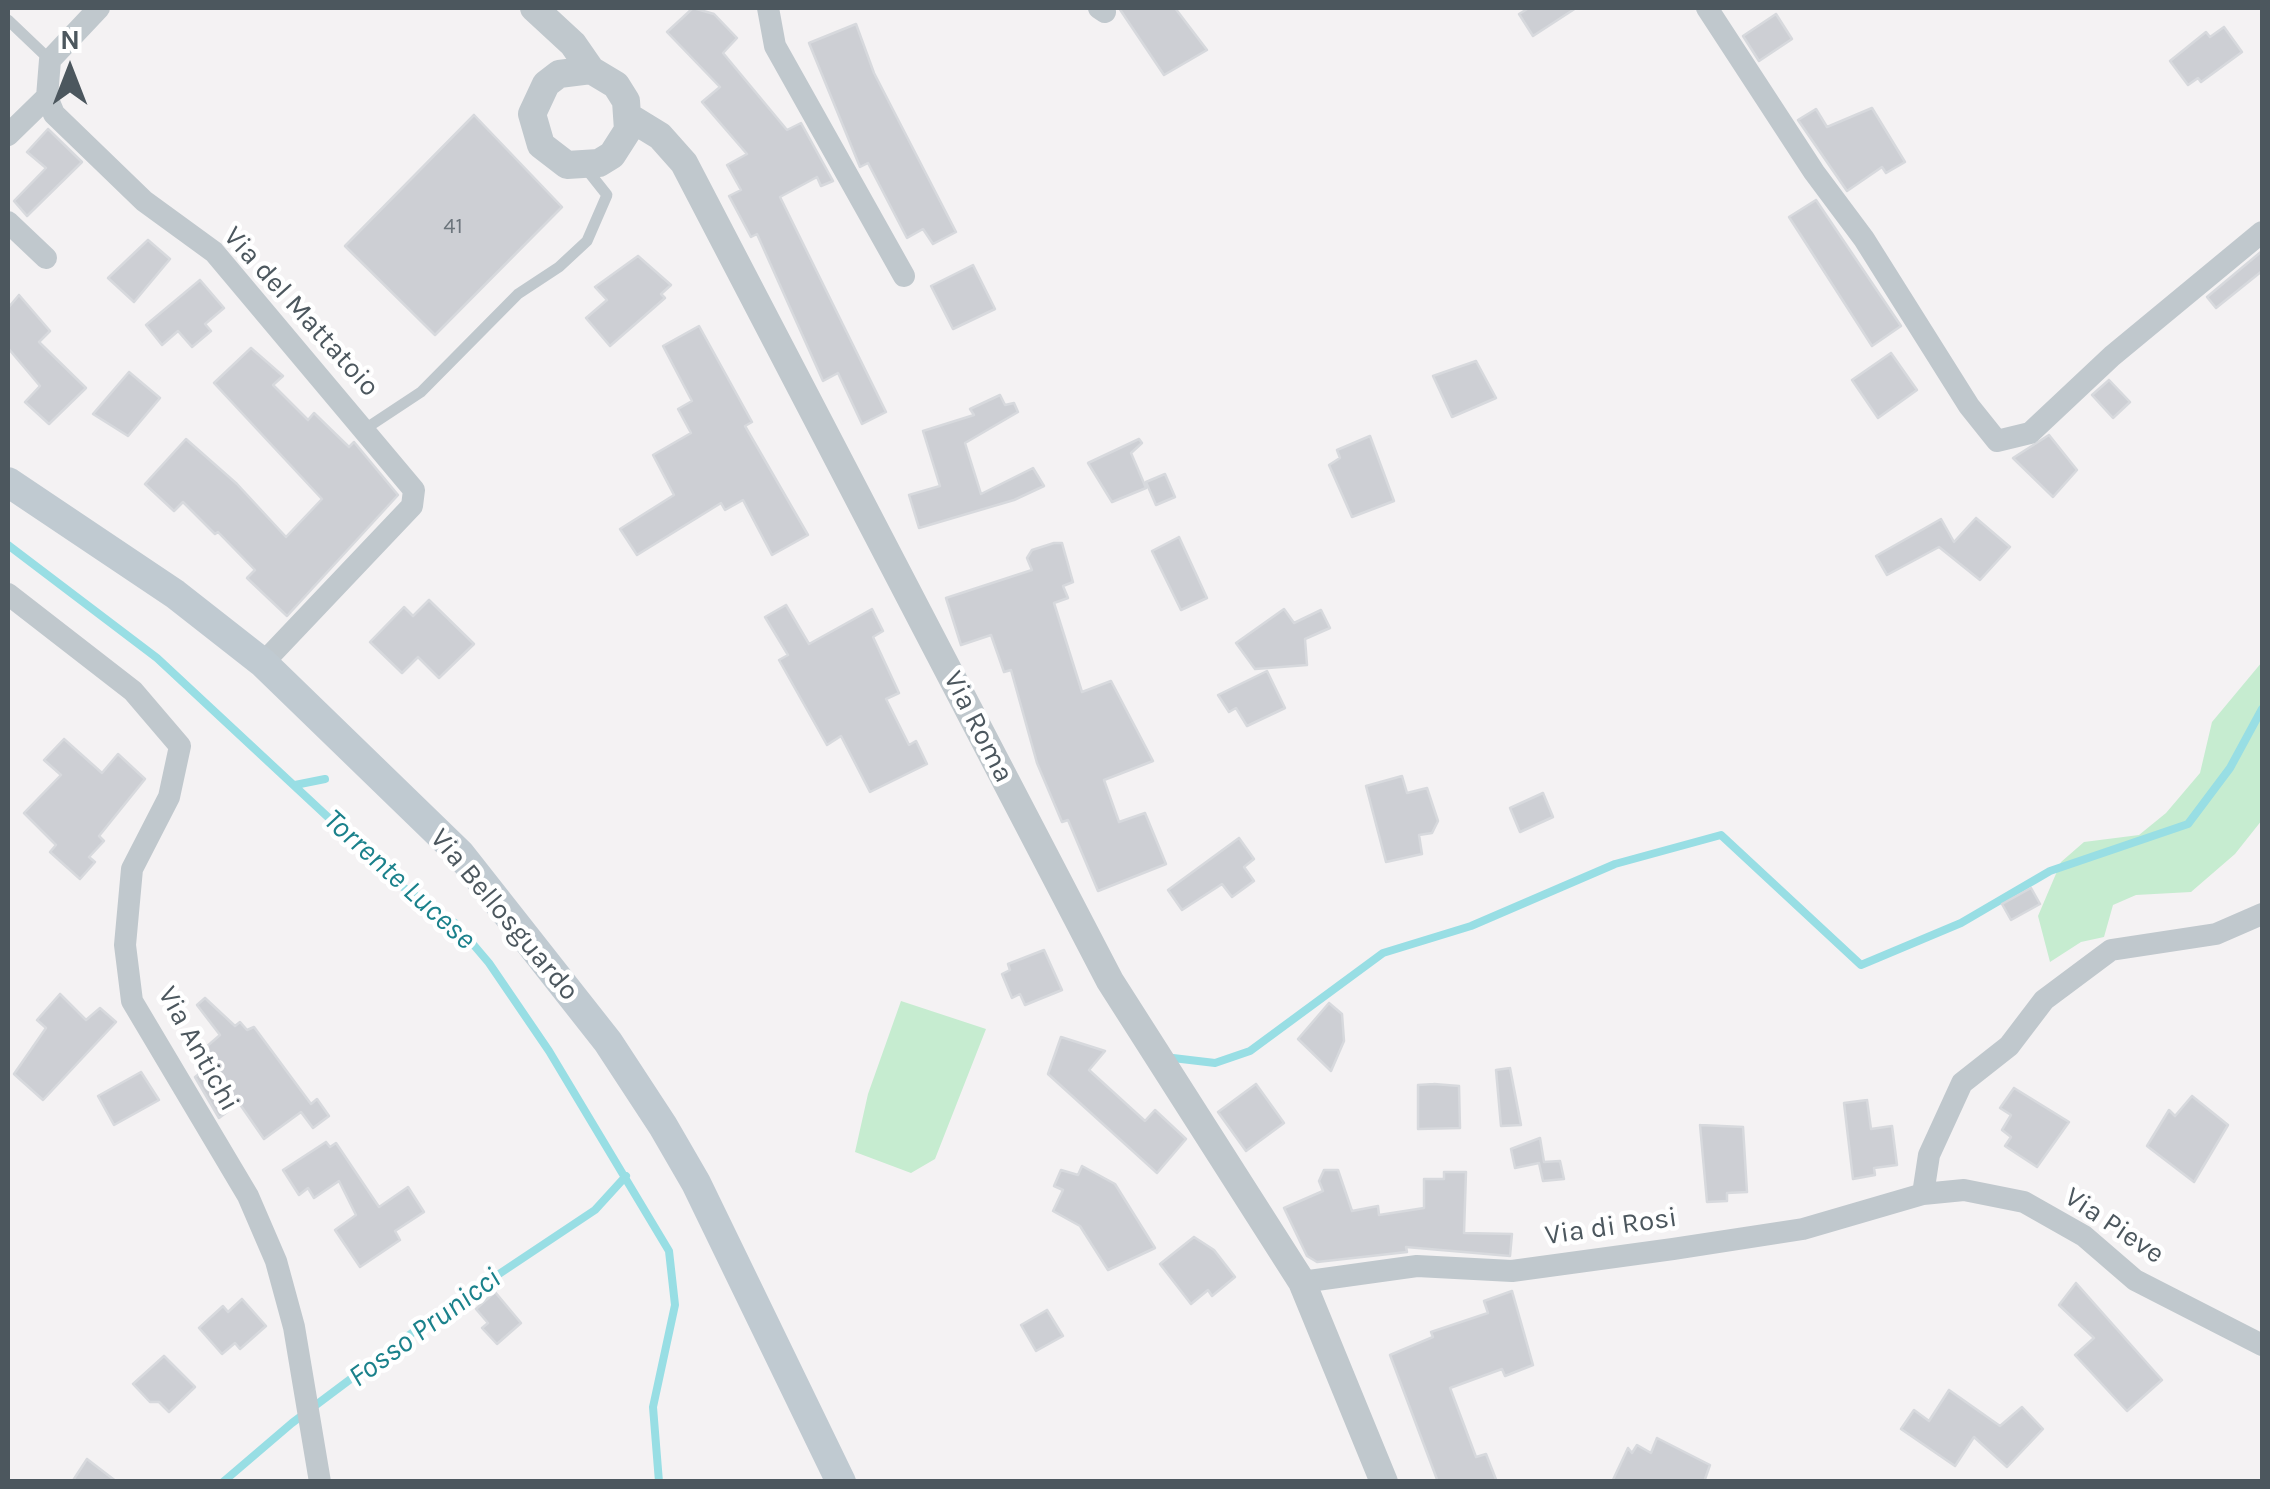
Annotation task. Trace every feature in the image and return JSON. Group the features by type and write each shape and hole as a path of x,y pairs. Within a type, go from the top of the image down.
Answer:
{"main road":[{"name":"Via Bellosguardo","path":"8,482 175,594 263,663 460,854 608,1042 696,1183 842,1482"}],"street":[{"path":"8,134 47,97 50,60 99,8"},
{"path":"534,8 573,44 591,70 616,84 626,130 599,163 584,166 552,157 534,130 536,98 559,74 573,44"},
{"path":"768,8 775,46 904,276"},
{"path":"1708,8 1814,172 1864,239 1969,406 1998,441 2030,434 2112,356 2262,232"},
{"path":"559,74 591,70"},
{"name":"Via del Mattatoio","path":"47,97 54,114 128,188 214,252 414,490 412,506 263,663"},
{"name":"Via Roma","path":"626,130 660,136 684,163 1110,981 1302,1282 1384,1482"},
{"path":"8,222 46,258"},
{"name":"Via Antichi","path":"8,594 133,690 180,746 169,798 132,869 125,945 132,1001 248,1196 276,1261 312,1422 320,1482"},
{"path":"1924,1194 1929,1155 1962,1084 2009,1046 2044,1000 2111,950 2216,934 2262,914"},
{"name":"Via Pieve","path":"1924,1194 1964,1190 2024,1202 2084,1236 2136,1280 2262,1345"},
{"name":"Via di Rosi","path":"1302,1282 1417,1266 1512,1271 1655,1252 1803,1229 1924,1194"}],"lane":[{"path":"8,20 50,60"},
{"path":"365,429 420,392 518,294 560,266 588,241 607,195 584,166"}],"green space":[{"path":"2262,662 2262,820 2235,854 2191,892 2136,895 2113,905 2104,937 2081,942 2050,962 2038,916 2061,862 2084,842 2139,835 2166,813 2200,773 2212,722"},
{"path":"901,1001 986,1029 935,1159 911,1173 855,1152 868,1094"}],"building":[{"path":"693,8 714,14 737,38 723,53 787,130 801,123 833,181 821,186 817,177 780,197 886,412 862,424 838,373 823,381 757,234 751,237 729,196 741,190 727,165 747,154 702,102 720,87 667,32"},
{"path":"1119,8 1175,8 1207,50 1164,75"},
{"path":"1529,8 1576,8 1533,36 1519,14"},
{"path":"1776,14 1792,39 1759,61 1743,36"},
{"path":"856,24 874,73 956,232 933,244 923,229 907,238 868,163 860,167 809,43"},
{"path":"2224,27 2242,52 2201,82 2198,78 2188,85 2170,61 2206,32 2210,37"},
{"path":"1872,108 1905,162 1886,173 1882,167 1847,191 1798,120 1816,109 1827,127"},
{"path":"474,115 562,207 435,335 345,246"},
{"path":"48,129 82,162 27,216 14,201 46,168 27,152"},
{"path":"1816,200 1901,326 1872,346 1789,217"},
{"path":"148,240 170,259 134,302 108,278"},
{"path":"2262,251 2262,271 2216,308 2207,297"},
{"path":"638,256 671,285 661,294 665,298 610,346 586,318 607,300 595,287"},
{"path":"973,265 995,309 953,329 931,286"},
{"path":"200,280 224,308 205,324 211,331 192,347 178,331 162,345 146,325"},
{"path":"19,295 50,331 39,342 86,388 49,424 25,402 40,386 8,348 8,308"},
{"path":"699,326 752,422 745,426 808,535 772,555 743,500 725,510 721,503 637,555 620,529 674,495 653,455 691,433 678,409 692,401 663,346"},
{"path":"251,348 283,376 273,385 308,420 314,413 349,447 354,442 398,495 287,616 247,578 255,570 218,532 215,534 183,502 174,511 145,484 186,439 237,484 286,537 322,499 214,383"},
{"path":"1891,353 1917,390 1878,418 1852,380"},
{"path":"1476,361 1496,398 1452,417 1433,376"},
{"path":"129,372 160,398 128,436 93,414"},
{"path":"2109,380 2130,402 2113,418 2092,395"},
{"path":"1000,395 1005,405 1014,403 1018,412 965,443 981,494 1033,468 1044,486 1014,500 919,528 909,495 940,486 923,431 974,415 970,409"},
{"path":"2049,435 2077,470 2053,497 2013,458"},
{"path":"1370,436 1394,501 1352,517 1329,465 1340,458 1337,450"},
{"path":"1139,439 1142,443 1131,453 1146,488 1112,502 1088,463"},
{"path":"1165,474 1175,497 1156,505 1146,482"},
{"path":"1976,518 2010,547 1980,580 1939,547 1887,575 1876,556 1941,519 1954,542"},
{"path":"1179,537 1207,598 1181,610 1152,551"},
{"path":"1062,543 1073,582 1063,586 1068,598 1054,603 1082,692 1111,681 1153,761 1104,780 1119,822 1145,813 1166,864 1098,891 1068,820 1062,822 1037,763 1011,670 1004,672 991,635 961,645 946,598 1032,570 1027,558 1032,550"},
{"path":"429,600 474,644 439,678 418,657 402,673 370,642 404,607 413,616"},
{"path":"786,605 809,644 872,609 883,631 873,637 899,693 886,699 909,745 916,741 927,764 870,792 841,736 827,745 779,660 788,655 765,617"},
{"path":"1284,609 1294,623 1321,610 1330,628 1305,639 1307,665 1255,669 1236,643"},
{"path":"1267,671 1285,708 1247,726 1236,708 1229,712 1218,695"},
{"path":"64,739 102,773 118,754 145,779 99,836 104,841 89,857 95,862 80,879 50,852 56,845 24,813 61,775 44,760"},
{"path":"1402,776 1407,793 1427,788 1438,821 1432,833 1419,835 1422,854 1386,862 1366,786"},
{"path":"1543,793 1553,817 1520,832 1510,808"},
{"path":"1239,838 1254,859 1244,867 1254,881 1232,897 1222,884 1182,910 1168,890"},
{"path":"2031,888 2040,904 2011,920 2002,904"},
{"path":"1044,950 1062,990 1025,1005 1020,994 1012,998 1002,974 1010,970 1008,964"},
{"path":"60,994 86,1020 100,1008 116,1022 43,1100 14,1074 46,1028 37,1020"},
{"path":"205,998 235,1026 240,1022 247,1030 254,1027 311,1104 317,1099 329,1116 313,1128 301,1112 264,1139 239,1103 219,1118 195,1077 215,1062 205,1048 220,1035 197,1005"},
{"path":"1329,1003 1342,1014 1344,1041 1331,1071 1298,1039"},
{"path":"1061,1037 1105,1051 1089,1070 1145,1121 1155,1110 1186,1139 1157,1173 1048,1074"},
{"path":"1510,1068 1521,1125 1501,1126 1496,1070"},
{"path":"141,1072 159,1100 114,1125 98,1096"},
{"path":"1256,1084 1284,1123 1246,1151 1218,1112"},
{"path":"1418,1085 1459,1086 1460,1128 1418,1129"},
{"path":"2014,1088 2069,1122 2037,1167 2005,1146 2011,1137 2002,1130 2011,1115 2000,1108"},
{"path":"2192,1096 2228,1125 2194,1182 2147,1146 2169,1110 2175,1116"},
{"path":"1867,1100 1871,1129 1892,1126 1897,1165 1874,1168 1875,1175 1853,1179 1844,1103"},
{"path":"1700,1125 1743,1127 1747,1192 1727,1193 1727,1201 1707,1202"},
{"path":"1540,1138 1544,1162 1560,1161 1564,1179 1543,1181 1539,1163 1515,1168 1511,1149"},
{"path":"326,1142 330,1147 336,1143 379,1207 408,1187 424,1212 395,1231 400,1240 360,1267 335,1230 356,1215 339,1181 314,1198 308,1188 299,1195 283,1170"},
{"path":"1082,1166 1115,1184 1155,1248 1108,1270 1080,1226 1053,1211 1063,1190 1054,1186 1061,1170 1078,1175"},
{"path":"1324,1170 1338,1170 1352,1211 1378,1206 1379,1215 1424,1208 1424,1179 1444,1179 1444,1172 1466,1172 1464,1233 1512,1234 1510,1256 1406,1247 1407,1252 1317,1262 1307,1256 1284,1208 1323,1191 1319,1181"},
{"path":"1194,1237 1214,1250 1235,1277 1212,1296 1208,1290 1191,1304 1160,1264"},
{"path":"2076,1283 2162,1380 2127,1411 2075,1355 2094,1338 2059,1305"},
{"path":"1512,1291 1533,1365 1505,1376 1502,1369 1450,1388 1476,1457 1486,1454 1497,1482 1438,1482 1390,1355 1433,1337 1431,1332 1488,1313 1484,1301"},
{"path":"495,1292 521,1323 497,1344 482,1328 488,1323 476,1309"},
{"path":"242,1299 266,1326 240,1349 235,1343 222,1354 199,1328 223,1306 228,1312"},
{"path":"1047,1310 1063,1336 1036,1351 1021,1325"},
{"path":"164,1356 195,1387 169,1412 159,1402 150,1402 133,1384"},
{"path":"1949,1390 2000,1426 2022,1407 2043,1429 2007,1467 1974,1437 1955,1466 1901,1429 1914,1410 1929,1421"},
{"path":"1657,1438 1710,1465 1704,1482 1612,1482 1628,1448 1632,1453 1637,1445 1651,1453"},
{"path":"87,1459 117,1482 72,1482"}],"waterway":[{"name":"Torrente Lucese","path":"8,545 157,658 403,887 455,923 489,963 549,1051 669,1251 675,1305 653,1407 659,1482"},
{"path":"1173,1058 1215,1063 1250,1051 1383,953 1471,926 1615,864 1721,835 1861,965 1961,923 2050,871 2188,824 2230,768 2262,709"},
{"path":"295,785 325,779"},
{"name":"Fosso Prunicci","path":"223,1482 292,1423 424,1324 595,1210 626,1176"}]}
